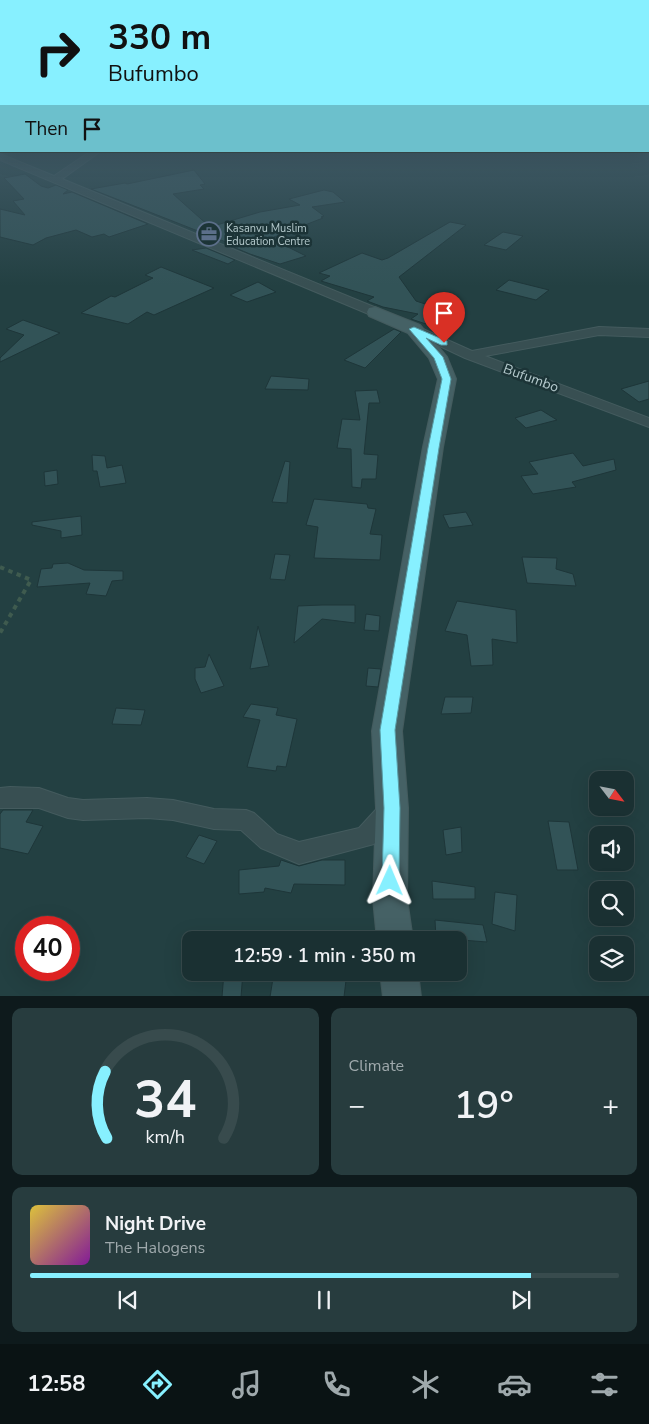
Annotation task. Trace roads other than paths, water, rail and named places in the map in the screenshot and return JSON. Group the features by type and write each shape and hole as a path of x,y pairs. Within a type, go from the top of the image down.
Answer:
{"street":[{"path":"85,192 414,329 438,357 447,379 433,448 387,730 392,808 390,900 394,931"},
{"name":"Bufumbo","path":"414,329 470,355 649,423"},
{"path":"470,355 599,330 649,333"},
{"path":"0,798 38,798 68,808 83,810 173,810 214,819 246,820 269,841 299,853 366,837 392,808"},
{"path":"400,981 402,996"}],"place":[{"name":"Kasanvu Muslim Education Centre","path":"209,234"}]}
